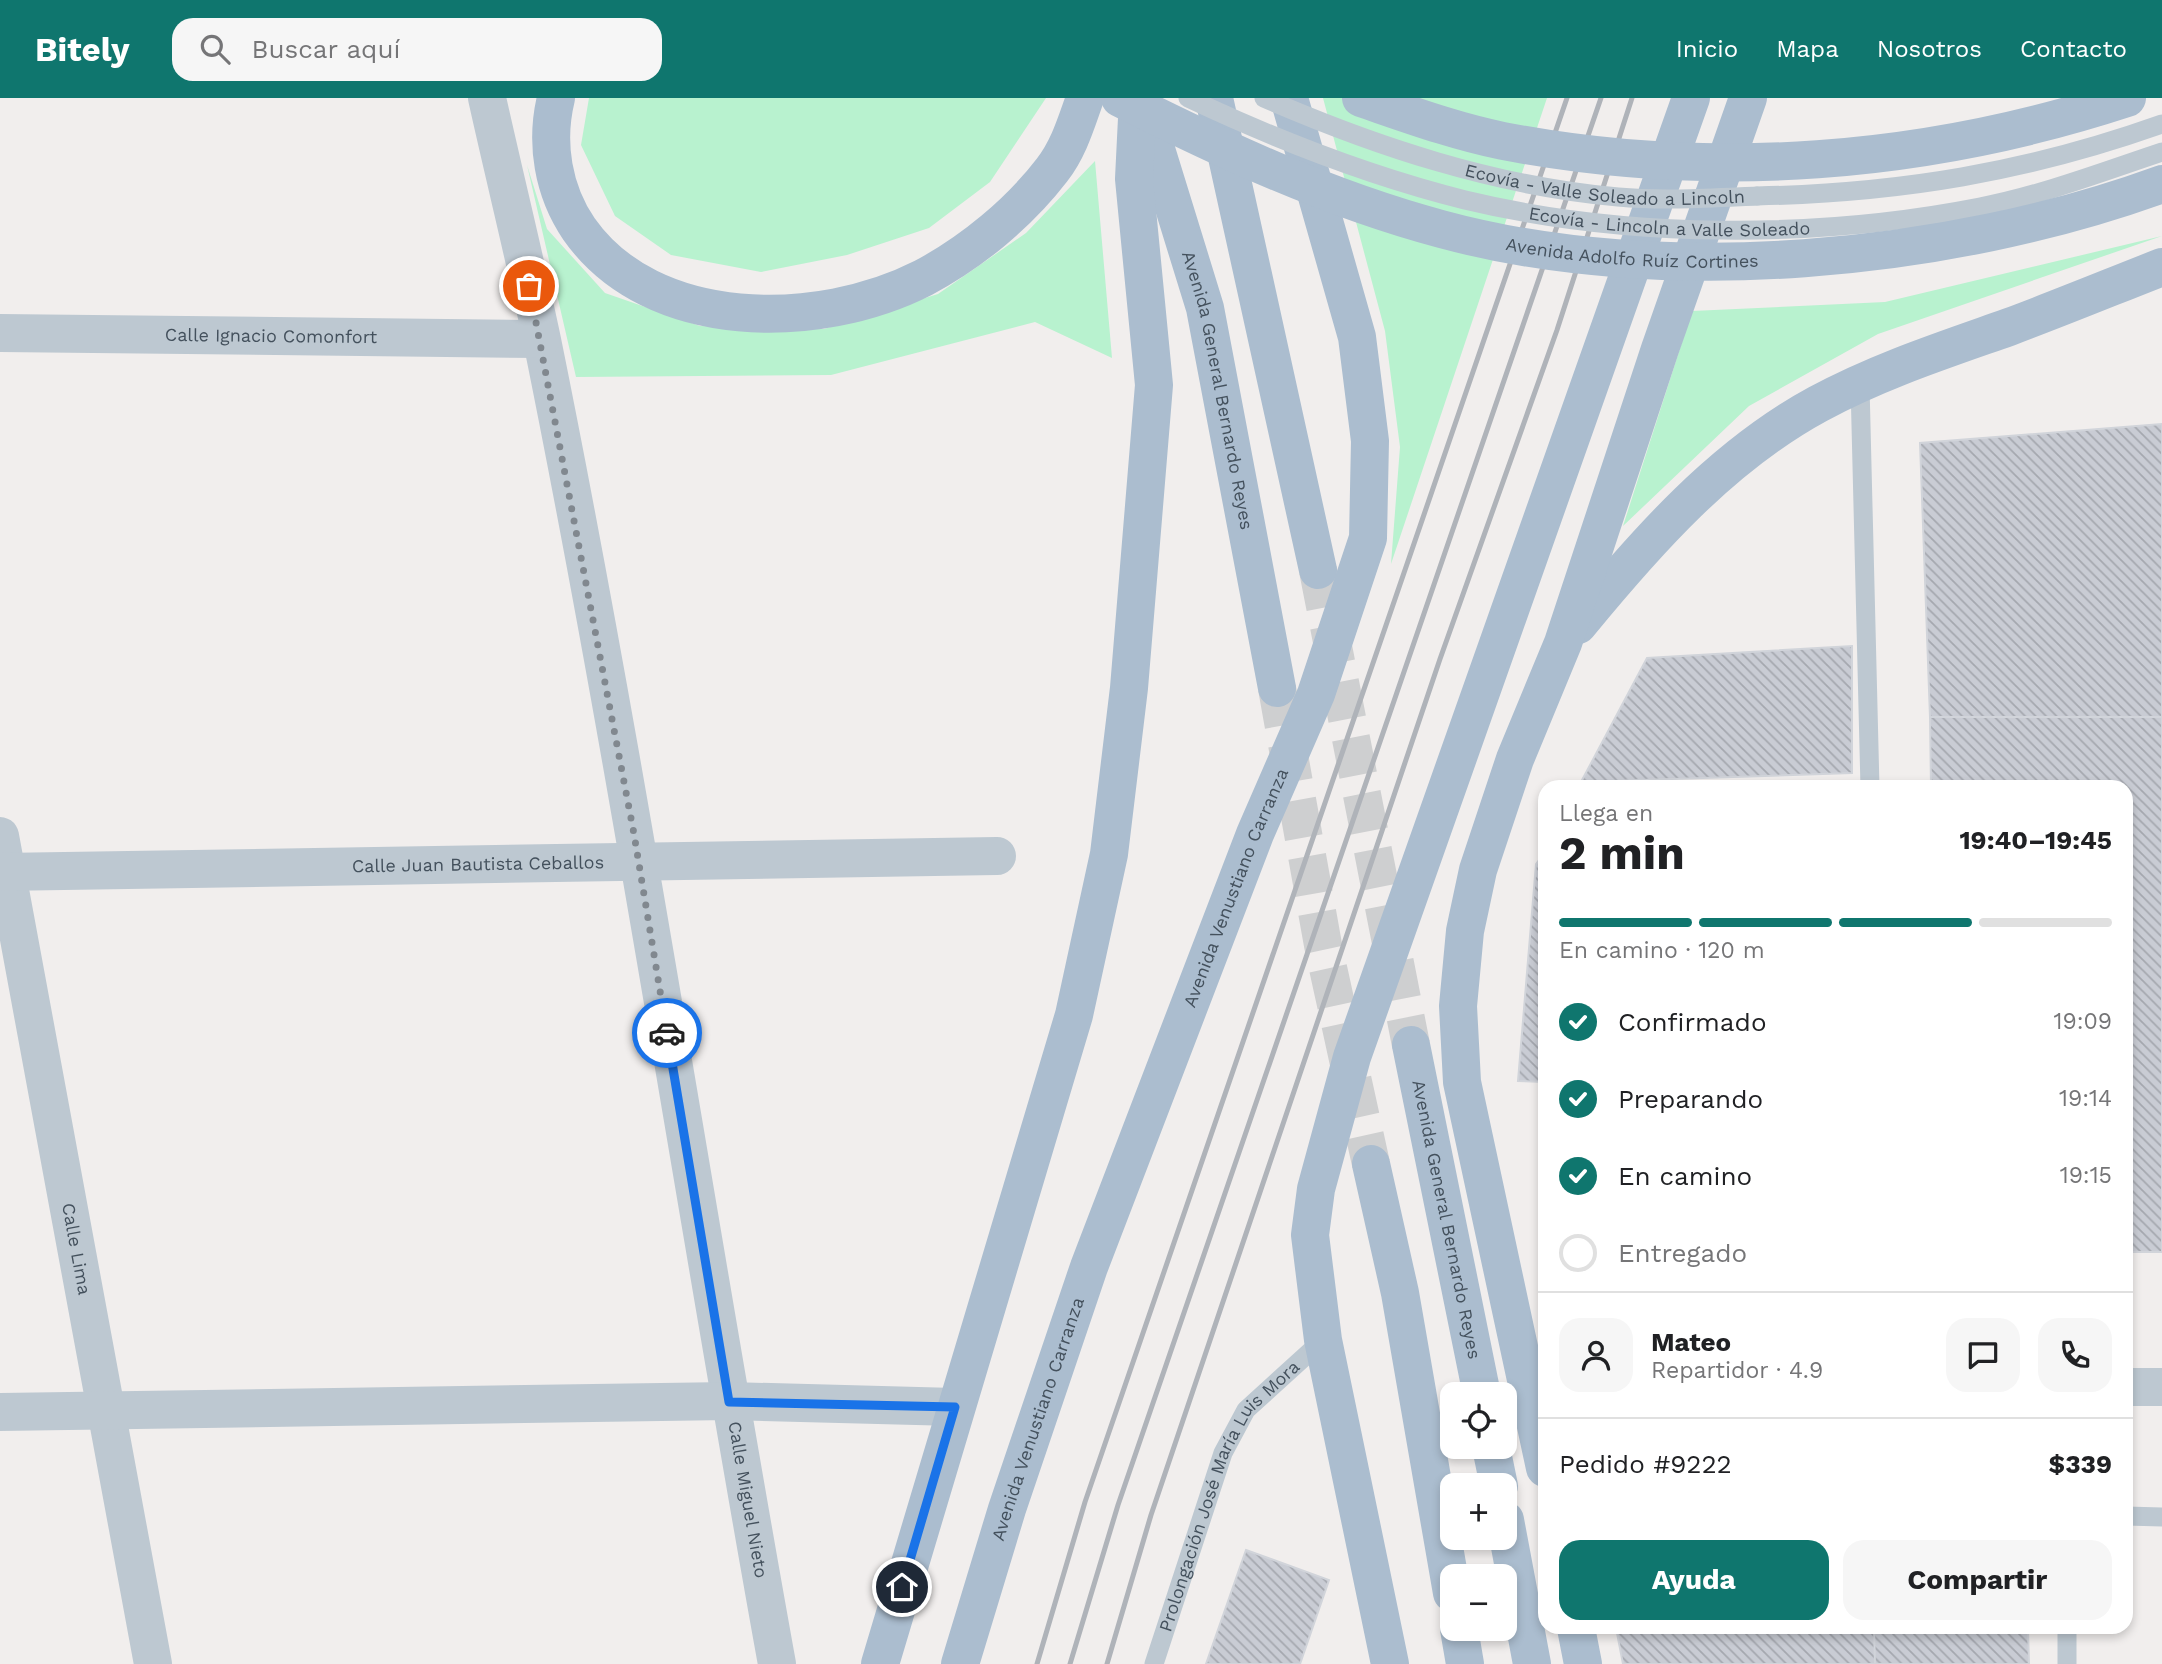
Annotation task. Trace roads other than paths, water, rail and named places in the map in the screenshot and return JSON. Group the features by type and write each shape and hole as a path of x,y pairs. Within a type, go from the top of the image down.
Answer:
{"main road":[{"path":"556,98 551,121 552,166 566,210 594,250 634,279 673,300 728,312 795,314 854,304 922,278 977,243 1022,204 1053,169 1071,140 1085,98"},
{"name":"Avenida Adolfo Ruíz Cortines","path":"1120,98 1250,160 1363,206 1444,230 1524,246 1616,257 1714,260 1815,258 1936,244 2113,202 2162,184"},
{"path":"880,1664 1074,1016 1109,854 1129,688 1154,384 1134,179 1140,98"},
{"name":"Avenida General Bernardo Reyes","path":"1140,98 1205,308 1277,688"},
{"path":"1214,98 1318,570"},
{"name":"Avenida Venustiano Carranza","path":"960,1664 1007,1509 1089,1267 1255,834 1316,694 1368,538 1370,441 1357,337 1289,98"},
{"path":"1361,98 1474,134 1586,155 1663,161 1766,162 1878,155 1975,140 2065,118 2127,98"},
{"path":"1390,1664 1323,1340 1310,1236 1316,1189 1352,1057 1691,98"},
{"path":"1538,1394 1462,1082 1458,1006 1465,931 1478,870 1515,759 1563,643 1660,349 1748,98"},
{"path":"1563,643 1629,563 1737,460 1816,405 1886,371 2162,267"},
{"name":"Avenida General Bernardo Reyes","path":"1411,1045 1479,1382"},
{"path":"1371,1164 1400,1293 1447,1564"},
{"path":"1511,1550 1532,1664"},
{"path":"1577,1634 1583,1664"},
{"path":"1461,1641 1465,1664"}],"street":[{"name":"Calle Miguel Nieto","path":"487,98 541,339 639,862 729,1402 777,1664"},
{"name":"Calle Ignacio Comonfort","path":"0,332 541,339"},
{"name":"Calle Juan Bautista Ceballos","path":"2,859 639,862 997,856"},
{"name":"Calle Lima","path":"2,859 153,1664"},
{"path":"2133,1387 2162,1387"},
{"path":"0,1412 729,1402 955,1407"}],"lane":[{"name":"Ecovía - Lincoln a Valle Soleado","path":"1188,98 1264,133 1364,171 1466,200 1550,216 1683,229 1798,227 1896,220 1982,206 2162,152"},
{"name":"Ecovía - Valle Soleado a Lincoln","path":"1264,98 1321,123 1427,160 1524,183 1619,197 1833,194 1995,173 2095,148 2162,124"},
{"path":"1860,384 1870,780"},
{"name":"Prolongación José María Luis Mora","path":"1154,1664 1223,1453 1245,1410 1323,1340"},
{"path":"2133,1516 2162,1517"},
{"path":"2067,1634 2067,1664"}],"tunnel":[{"path":"1318,570 1411,1045"},
{"path":"1277,688 1323,945 1371,1164"}],"railway":[{"path":"1037,1664 1085,1502 1567,98"},
{"path":"1070,1664 1118,1505 1601,98"},
{"path":"1107,1664 1151,1515 1440,659 1557,330 1632,98"}]}
